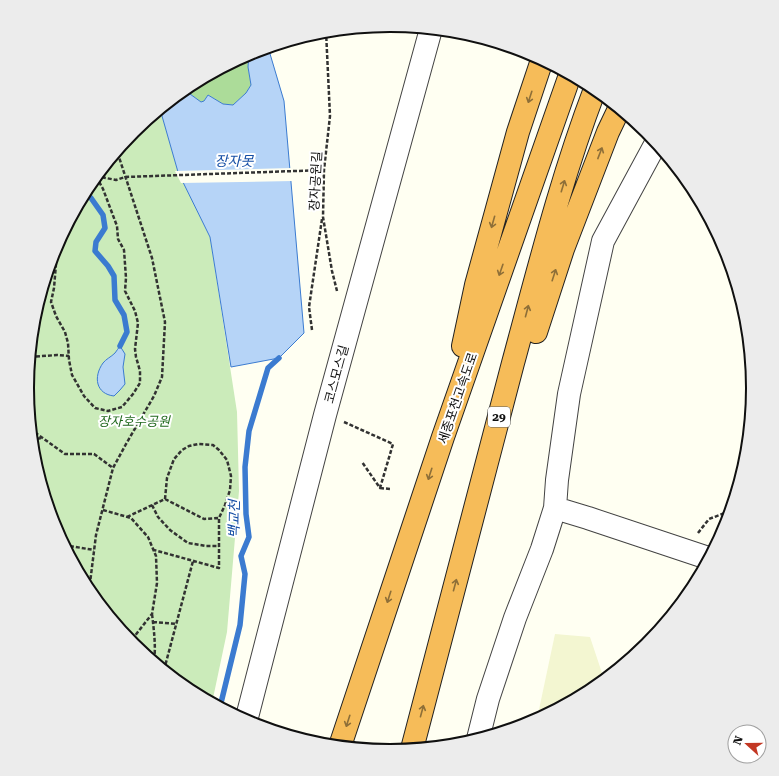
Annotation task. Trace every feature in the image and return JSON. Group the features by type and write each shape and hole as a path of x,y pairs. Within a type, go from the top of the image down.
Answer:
{"highway":[{"path":"443,437 476,285 518,132 540,66"},
{"name":"세종포천고속도로","path":"342,741 443,437 568,80"},
{"name":"29","path":"414,743 488,456 549,231 580,127 592,95"},
{"path":"488,456 513,400 563,249 617,114"}],"street":[{"name":"코스모스길","path":"248,714 327,408 430,34"},
{"path":"480,733 488,699 515,618 542,549 555,508 557,480 570,394 603,241 653,149"},
{"path":"555,508 703,556"}],"path":[{"name":"장자공원길","path":"326,38 330,116 324,170 323,217 332,271 338,293"},
{"path":"90,581 96,535 113,468 154,396 162,377 165,322 152,258 119,157"},
{"path":"102,177 116,180 125,177 324,170"},
{"path":"56,264 51,302 68,342 72,375 84,396 95,408 108,411 122,407 140,383 140,371 135,349 138,323 135,311 125,291 126,278 124,250 118,239 117,226 99,182"},
{"path":"312,330 309,307 323,217"},
{"path":"35,357 57,355 69,356"},
{"path":"343,422 393,444 380,488"},
{"path":"37,434 65,454 94,454 113,468"},
{"path":"38,439 42,438"},
{"path":"154,550 219,568 219,518 230,490 231,476 227,460 213,445 198,444 189,446 182,450 174,459 167,478 166,499"},
{"path":"362,462 380,488 390,489"},
{"path":"127,517 166,499"},
{"path":"166,499 204,519 219,518"},
{"path":"152,505 158,517 170,530 188,543 206,546 219,546"},
{"path":"102,510 131,518 148,537 154,550 156,556 157,583 152,614 155,633 155,656"},
{"path":"684,550 709,519 722,515"},
{"path":"71,546 94,550"},
{"path":"166,664 193,561"},
{"path":"134,636 152,614"},
{"path":"153,622 177,624"}],"green space":[{"path":"248,61 251,85 246,93 233,105 223,104 208,95 204,101 201,102 190,94 212,80"},
{"name":"장자호수공원","path":"162,115 178,172 210,237 237,412 239,491 227,632 213,697 192,684 155,656 122,623 93,586 70,545 61,524 52,502 40,457 34,411 34,365 40,319 52,274 70,231 93,190 107,171 138,136"},
{"path":"555,634 590,637 602,673 587,684 539,711"}],"water":[{"name":"장자못","path":"270,53 284,101 304,333 279,358 231,367 210,237 178,172 162,115 190,94 201,102 204,101 208,95 223,104 233,105 246,93 251,85 248,61"},
{"path":"120,346 125,354 123,367 125,384 114,396 108,395 103,392 98,384 98,374 103,363 115,353"}],"pier":[{"path":"292,168 293,181 181,183 175,171"}],"waterway":[{"path":"89,197 103,215 105,228 96,242 95,251 108,266 114,276 115,300 124,315 127,332 120,346"},
{"name":"백교천","path":"221,701 240,625 245,574 241,556 249,537 246,514 245,467 249,431 268,368 279,358"}]}
